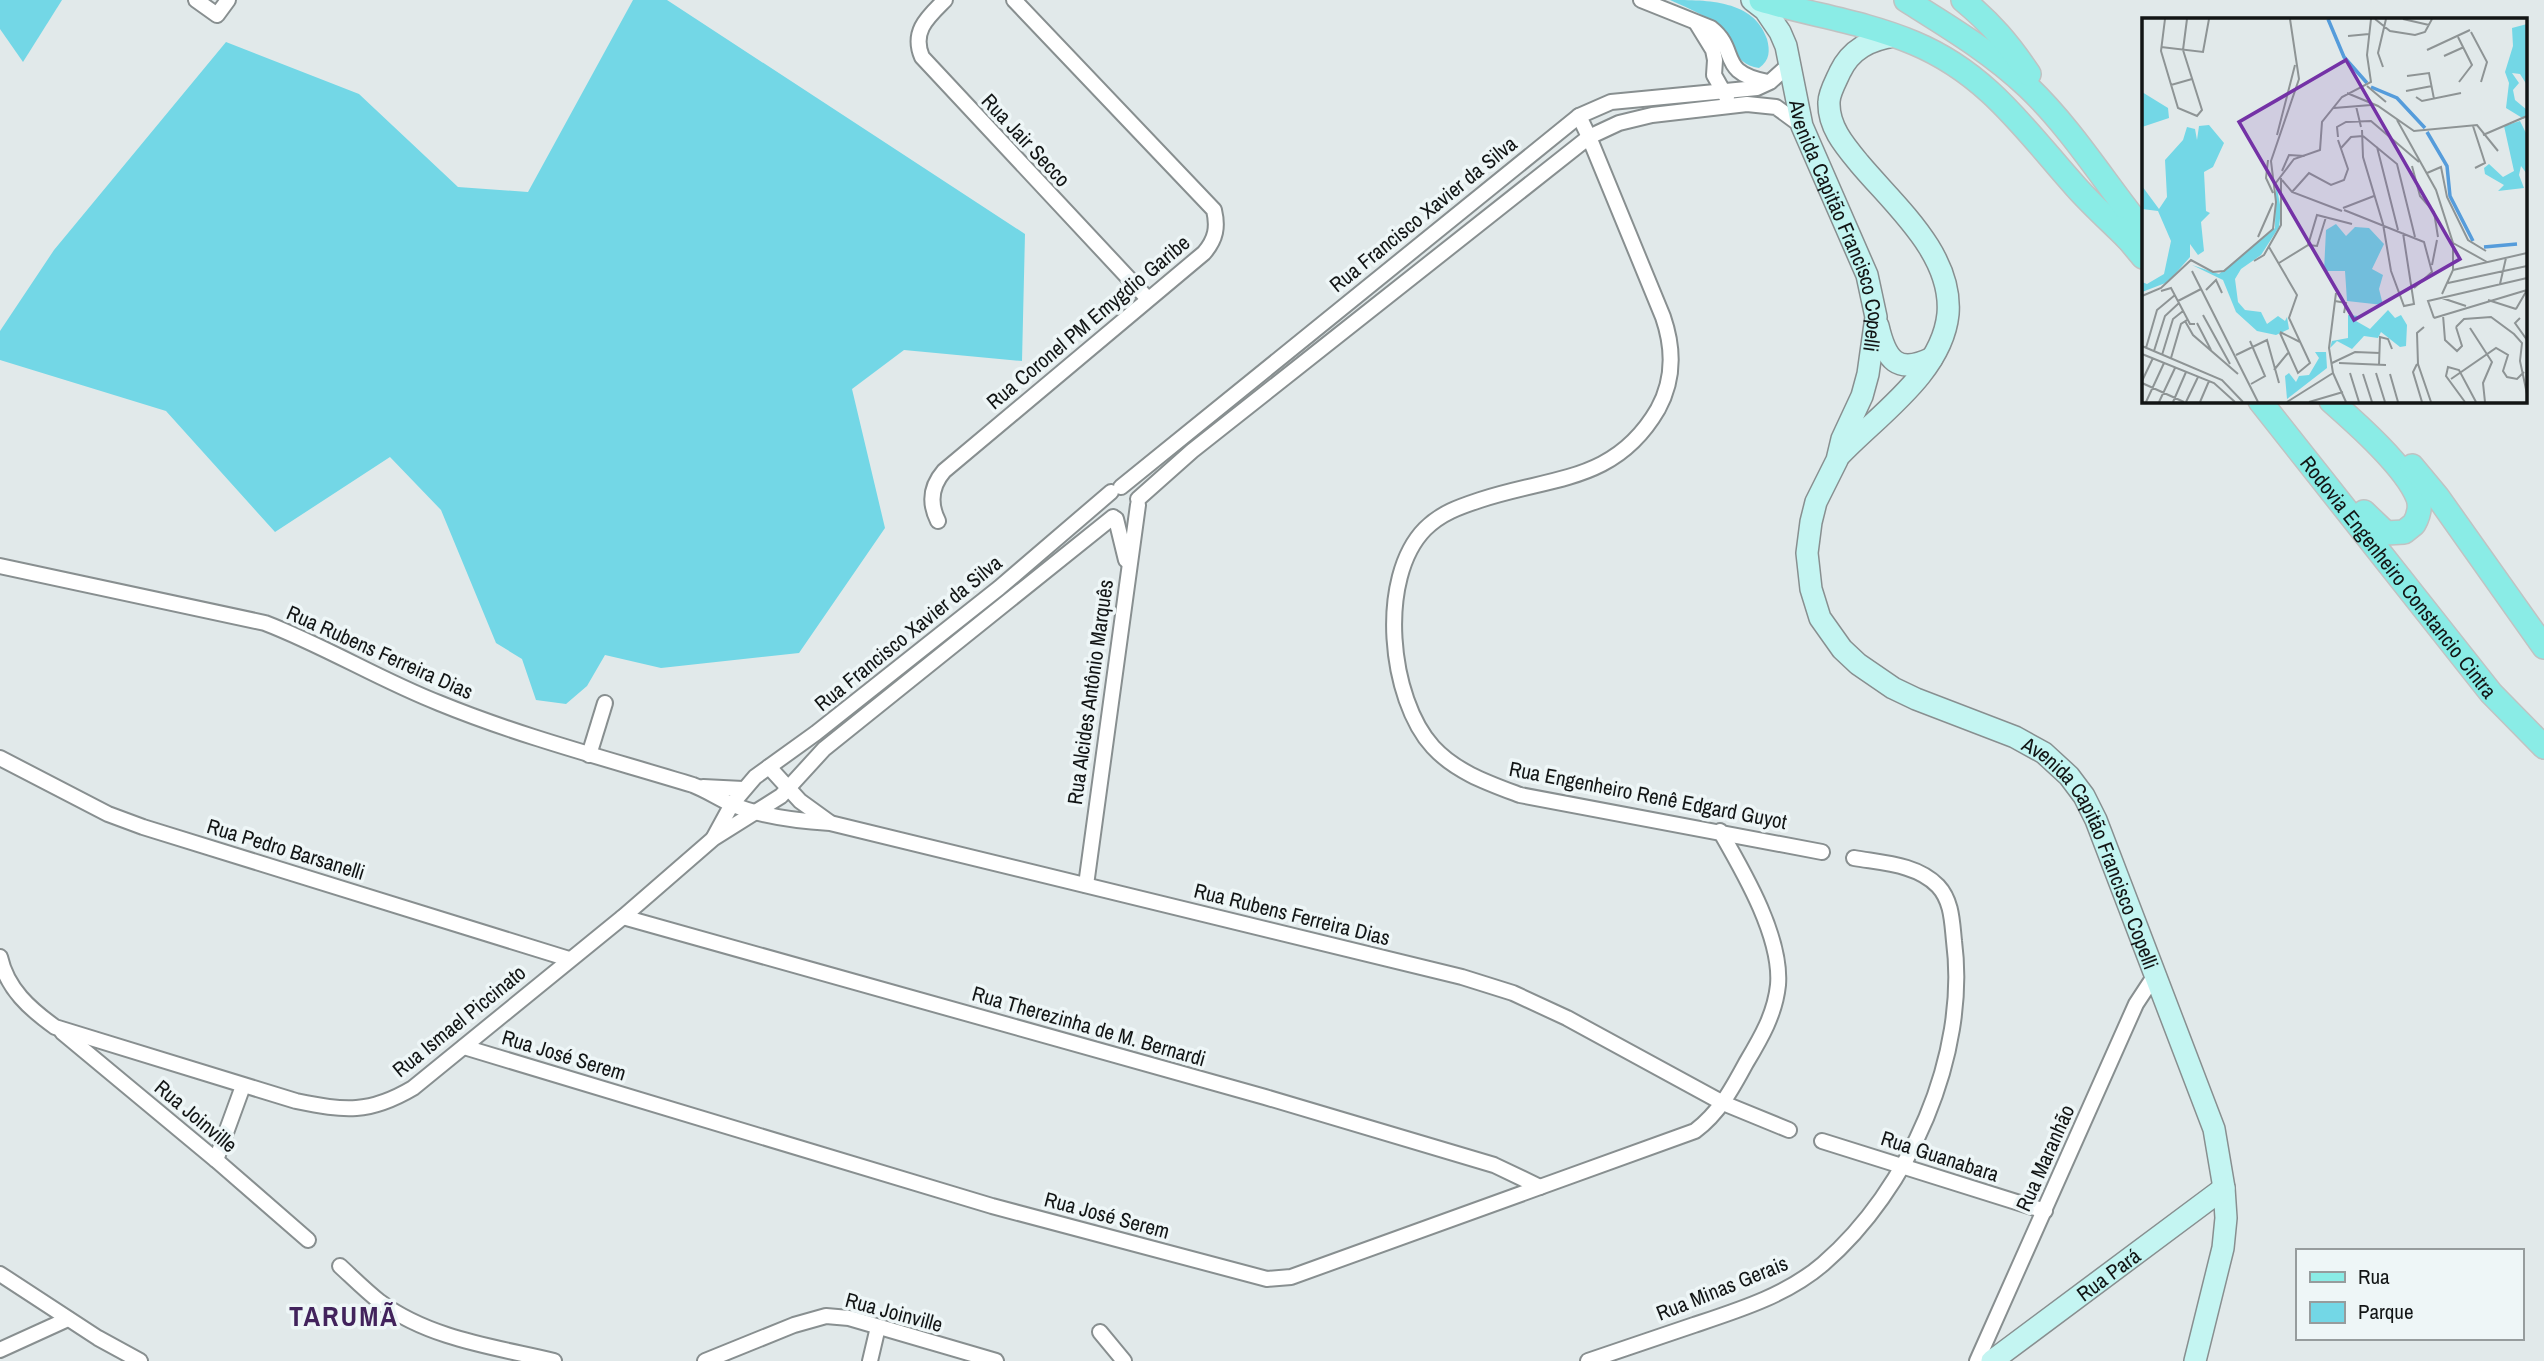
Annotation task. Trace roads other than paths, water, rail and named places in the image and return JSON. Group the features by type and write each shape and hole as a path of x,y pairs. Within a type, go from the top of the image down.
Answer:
{"main road":[{"name":"Avenida Capitão Francisco Copelli","path":"1752,0 1765,10 1780,32 1791,63 1802,126 1867,275 1876,317 1862,396 1816,502 1807,553 1811,589 1820,618 1842,649 1877,678 1916,699 2015,737 2044,753 2069,776 2084,796 2096,820 2214,1129 2226,1218 2223,1248 2195,1361"},
{"path":"1761,0 1915,43 1957,66 1996,95 2078,189 2138,242"},
{"path":"1812,0 1909,28 1940,43 1982,71 2013,99 2138,242"},
{"path":"1906,0 1977,44 2030,89 2065,128 2138,242"},
{"path":"1915,0 1951,16 1988,39 2029,74 2065,111 2142,211"},
{"path":"1962,0 2008,42 2029,74"},
{"name":"Avenida Capitão Francisco Copelli","path":"1836,460 1917,381 1940,343 1948,316 1947,291 1940,265 1928,242 1852,154 1836,132 1830,114 1829,99 1841,70 1853,52 1874,39 1894,36"},
{"path":"1876,317 1882,344 1887,354 1895,360 1903,365 1913,366 1932,358"},
{"name":"Rodovia Engenheiro Constancio Cintra","path":"2261,402 2491,693 2544,747"},
{"path":"2274,402 2379,528 2392,534 2410,528 2419,512 2414,491 2391,460 2332,402"},
{"path":"2347,402 2398,451 2437,496 2544,647"},
{"name":"Rua Pará","path":"1992,1361 2224,1188"}],"street":[{"path":"196,0 217,15 228,0"},
{"name":"Rua Jair Secco","path":"945,0 922,25 918,38 922,57 1148,299"},
{"name":"Rua Coronel PM Emygdio Garibe","path":"938,521 932,498 935,483 944,471 1210,245 1217,228 1214,209 1014,0"},
{"path":"1641,0 1711,28 1717,33 1735,68 1743,75 1770,82"},
{"path":"1697,24 1713,50 1716,60 1714,75 1735,106"},
{"name":"Rua Francisco Xavier da Silva","path":"732,804 743,789 769,767 988,597 1116,490 1182,440 1579,116 1611,102 1757,88 1770,82 1791,63"},
{"path":"1690,95 1714,75"},
{"name":"Rua Francisco Xavier da Silva","path":"1138,502 1192,451 1589,137 1619,123 1652,115 1764,104 1776,107 1802,126"},
{"name":"Rua Engenheiro Renê Edgard Guyot","path":"1579,116 1670,337 1670,380 1646,429 1628,448 1592,470 1490,496 1448,510 1424,530 1408,553 1395,597 1393,628 1401,678 1416,723 1432,746 1456,767 1486,782 1520,795 1822,852"},
{"path":"1114,518 1131,517 1138,502 1132,490 1116,490 1106,503 1114,518 1128,568"},
{"name":"Rua Alcides Antônio Marquês","path":"1086,885 1138,502"},
{"name":"Rua Francisco Xavier da Silva","path":"757,813 781,796 824,748 1114,518"},
{"path":"1075,524 1087,539"},
{"name":"Rua Rubens Ferreira Dias","path":"0,566 265,623 297,635 435,702 489,723 697,787 757,813 806,822 830,823 1462,977 1513,993 1567,1018 1723,1103"},
{"path":"589,755 605,703"},
{"name":"Rua Pedro Barsanelli","path":"0,758 108,814 143,827 569,959"},
{"path":"769,767 800,801 830,823"},
{"name":"Rua Rubens Ferreira Dias","path":"697,787 743,789"},
{"name":"Rua Ismael Piccinato","path":"714,838 732,804"},
{"name":"Rua Ismael Piccinato","path":"0,957 15,991 31,1010 55,1027 243,1086 335,1109 363,1108 390,1102 414,1088 623,917 714,838 757,813"},
{"name":"Rua José Serem","path":"464,1047 992,1206 1267,1279 1291,1277 1695,1131 1710,1119 1723,1103 1767,1028 1778,983 1773,947 1763,918 1747,879 1720,831"},
{"name":"Rua Minas Gerais","path":"1588,1361 1729,1313 1787,1289 1821,1266 1848,1241 1902,1167 1930,1109 1943,1069 1954,1018 1957,962 1949,903 1939,886 1909,868 1854,858"},
{"name":"Rua Therezinha de M. Bernardi","path":"623,917 1494,1164 1541,1187"},
{"name":"Rua Maranhão","path":"1977,1361 2136,1004 2155,975"},
{"name":"Rua Joinville","path":"55,1027 216,1160 308,1241"},
{"path":"216,1160 243,1086"},
{"path":"1723,1103 1789,1130"},
{"name":"Rua Guanabara","path":"1822,1140 2045,1211"},
{"path":"340,1266 381,1303 421,1326 449,1337 554,1361"},
{"path":"0,1274 68,1319 140,1361"},
{"name":"Rua Joinville","path":"705,1361 794,1325 827,1316 849,1318 996,1361"},
{"path":"0,1350 68,1319"},
{"path":"870,1361 878,1328"},
{"path":"1100,1332 1124,1361"},
{"path":"1111,1344 1111,1361"}],"district":[{"name":"TARUMÃ","path":"344,1316"}]}
